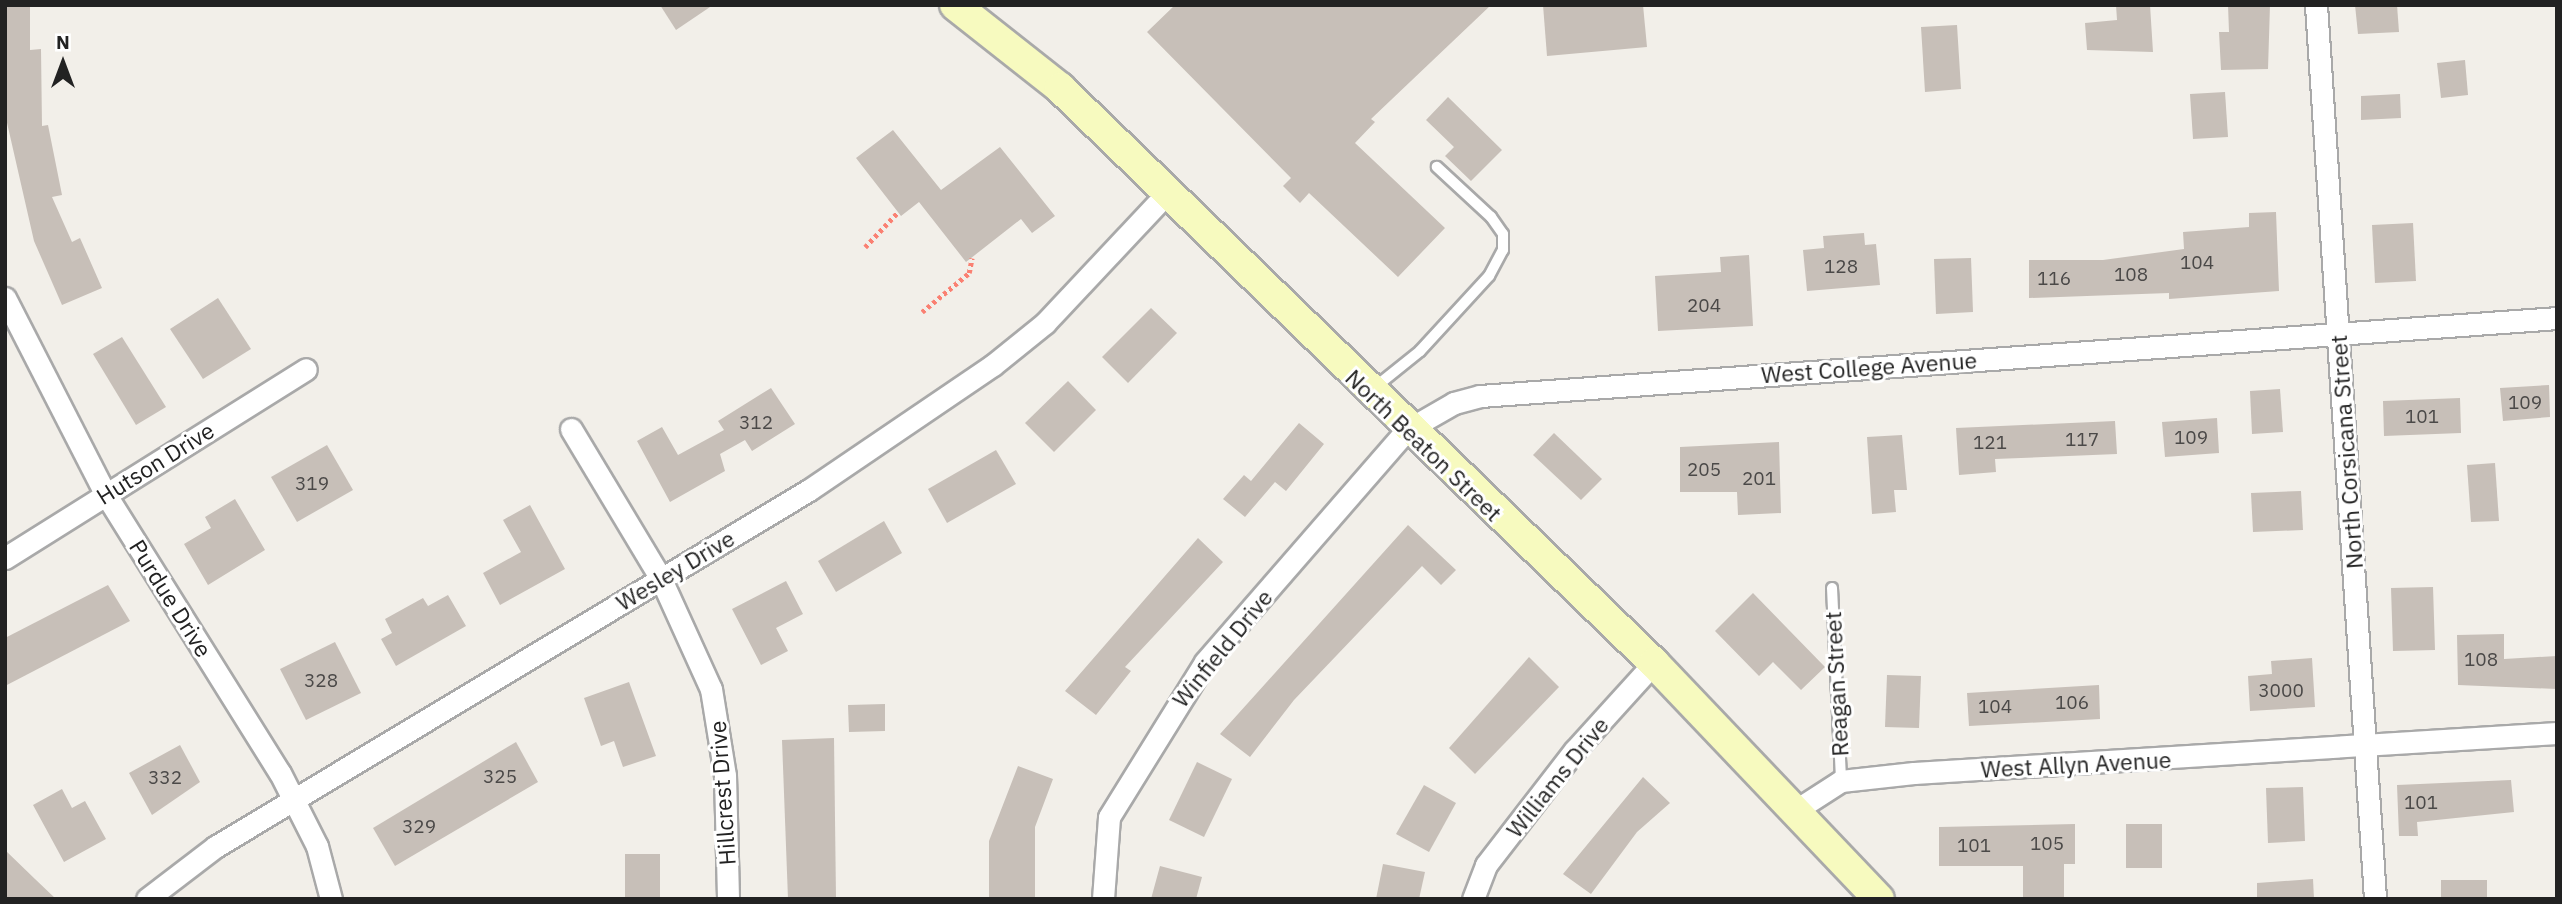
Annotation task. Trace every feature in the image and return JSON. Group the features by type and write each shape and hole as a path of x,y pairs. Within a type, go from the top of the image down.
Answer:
{"main road":[{"name":"North Beaton Street","path":"955,5 1060,88 1407,430 1654,663 1879,899"}],"street":[{"name":"North Corsicana Street","path":"2316,5 2375,899"},
{"name":"Wesley Drive","path":"147,899 294,799 809,490 993,365 1045,323 1167,193"},
{"name":"Purdue Drive","path":"5,298 106,495 294,799 317,846 331,899"},
{"name":"West College Avenue","path":"1407,430 1480,396 2557,318"},
{"name":"Hutson Drive","path":"5,558 306,369"},
{"name":"Hillcrest Drive","path":"571,429 661,579 721,727 727,899"},
{"name":"Winfield Drive","path":"1103,899 1109,817 1150,742 1205,662 1407,430"},
{"name":"Williams Drive","path":"1474,899 1486,865 1575,750 1654,663"},
{"name":"West Allyn Avenue","path":"1796,810 1841,781 2557,733"}],"lane":[{"path":"1369,393 1420,351 1499,263 1503,234 1437,167"},
{"name":"Reagan Street","path":"1832,588 1841,781"}],"path":[{"path":"865,247 898,212"},
{"path":"922,312 969,273 972,258"}],"building":[{"path":"5,5 30,5 30,50 41,49 42,126 48,125 62,195 52,197 72,242 80,238 102,288 62,305 34,241 5,114"},
{"path":"660,5 713,5 676,30"},
{"path":"1175,5 1491,5 1371,119 1375,122 1355,143 1445,228 1398,277 1309,193 1300,203 1283,186 1291,178 1147,32"},
{"path":"1543,5 1643,5 1647,47 1547,56"},
{"path":"2116,5 2150,5 2153,52 2087,50 2085,23 2117,20"},
{"path":"2228,5 2270,5 2268,69 2221,70 2219,32 2229,32"},
{"path":"2355,5 2397,5 2399,32 2358,34"},
{"path":"1957,25 1961,89 1925,92 1921,27"},
{"path":"2465,60 2468,95 2441,98 2437,63"},
{"path":"2225,92 2228,137 2193,139 2190,94"},
{"path":"2400,94 2401,118 2361,120 2361,96"},
{"path":"1448,97 1502,150 1471,181 1445,156 1454,147 1426,120"},
{"path":"893,130 941,190 1000,147 1055,216 1032,233 1021,219 966,262 919,202 901,216 856,158"},
{"path":"2276,212 2279,291 2169,299 2169,293 2029,298 2029,260 2103,260 2184,249 2183,232 2249,227 2249,213"},
{"path":"2413,223 2416,281 2375,283 2372,225"},
{"path":"1864,233 1865,245 1876,244 1880,285 1807,291 1803,250 1824,248 1823,236"},
{"path":"1749,255 1753,326 1658,331 1655,276 1721,272 1720,257"},
{"path":"1971,258 1973,312 1936,314 1934,259"},
{"path":"218,298 251,349 203,379 170,329"},
{"path":"1151,308 1177,333 1128,383 1102,357"},
{"path":"122,337 166,407 136,425 93,354"},
{"path":"1068,381 1096,410 1054,452 1025,423"},
{"path":"2549,385 2550,417 2503,421 2500,388"},
{"path":"771,388 795,424 752,451 745,440 720,454 725,471 670,502 637,441 662,427 678,455 724,430 718,421"},
{"path":"2280,389 2283,432 2252,434 2250,391"},
{"path":"2460,398 2461,433 2384,436 2383,401"},
{"path":"2217,418 2219,453 2165,457 2162,422"},
{"path":"2115,421 2117,454 1995,459 1996,472 1959,475 1956,428"},
{"path":"1299,423 1324,444 1286,491 1275,482 1245,517 1223,499 1244,475 1251,481"},
{"path":"1554,433 1602,479 1581,500 1533,455"},
{"path":"1902,435 1907,490 1894,490 1896,512 1872,514 1867,437"},
{"path":"1779,442 1781,513 1738,515 1737,492 1680,492 1680,447"},
{"path":"327,445 353,490 297,522 271,477"},
{"path":"996,450 1016,484 947,523 928,489"},
{"path":"2495,463 2499,521 2471,522 2467,465"},
{"path":"2301,491 2303,530 2253,532 2251,493"},
{"path":"235,499 265,550 208,585 184,544 211,528 205,517"},
{"path":"530,505 565,569 500,605 483,573 521,552 503,520"},
{"path":"884,521 902,553 836,592 818,561"},
{"path":"1408,525 1456,570 1441,585 1422,566 1294,700 1250,757 1220,734"},
{"path":"1198,538 1223,562 1125,667 1131,671 1096,715 1065,691"},
{"path":"786,581 803,614 776,628 788,651 761,665 732,609"},
{"path":"108,585 130,621 5,686 5,638"},
{"path":"2433,587 2435,650 2393,651 2391,588"},
{"path":"1753,593 1825,667 1801,690 1773,662 1759,676 1715,631"},
{"path":"448,595 466,626 396,666 381,639 392,633 385,619 423,598 428,606"},
{"path":"2504,634 2504,659 2557,656 2557,689 2458,685 2457,635"},
{"path":"335,642 361,693 306,720 280,669"},
{"path":"1529,657 1559,687 1475,774 1449,748"},
{"path":"2312,658 2315,707 2250,711 2248,676 2272,674 2271,661"},
{"path":"1887,675 1921,676 1919,728 1885,727"},
{"path":"629,682 656,756 623,767 614,741 601,746 584,698"},
{"path":"2099,685 2100,719 1969,726 1967,693"},
{"path":"885,704 885,731 849,732 848,705"},
{"path":"834,738 836,899 788,899 782,740"},
{"path":"516,742 538,782 395,866 373,828"},
{"path":"180,745 200,782 152,815 129,773"},
{"path":"1197,762 1232,779 1204,837 1169,820"},
{"path":"1018,766 1053,779 1035,827 1035,899 989,899 989,841"},
{"path":"1643,777 1670,803 1637,832 1591,894 1563,874"},
{"path":"2511,780 2514,812 2417,822 2418,836 2399,836 2397,785"},
{"path":"1424,785 1456,803 1429,852 1396,834"},
{"path":"2303,787 2305,841 2268,843 2266,788"},
{"path":"62,789 72,808 85,801 106,839 64,862 33,805"},
{"path":"2075,824 2075,864 2064,864 2064,899 2023,899 2023,866 1939,866 1939,827"},
{"path":"2126,824 2162,824 2162,868 2126,868"},
{"path":"5,850 35,879 56,899 5,899"},
{"path":"625,854 660,854 660,899 625,899"},
{"path":"1383,864 1425,872 1419,899 1376,899"},
{"path":"1160,866 1202,877 1196,899 1151,899"},
{"path":"2313,879 2314,899 2257,899 2257,883"},
{"path":"2441,880 2487,880 2487,899 2441,899"}]}
